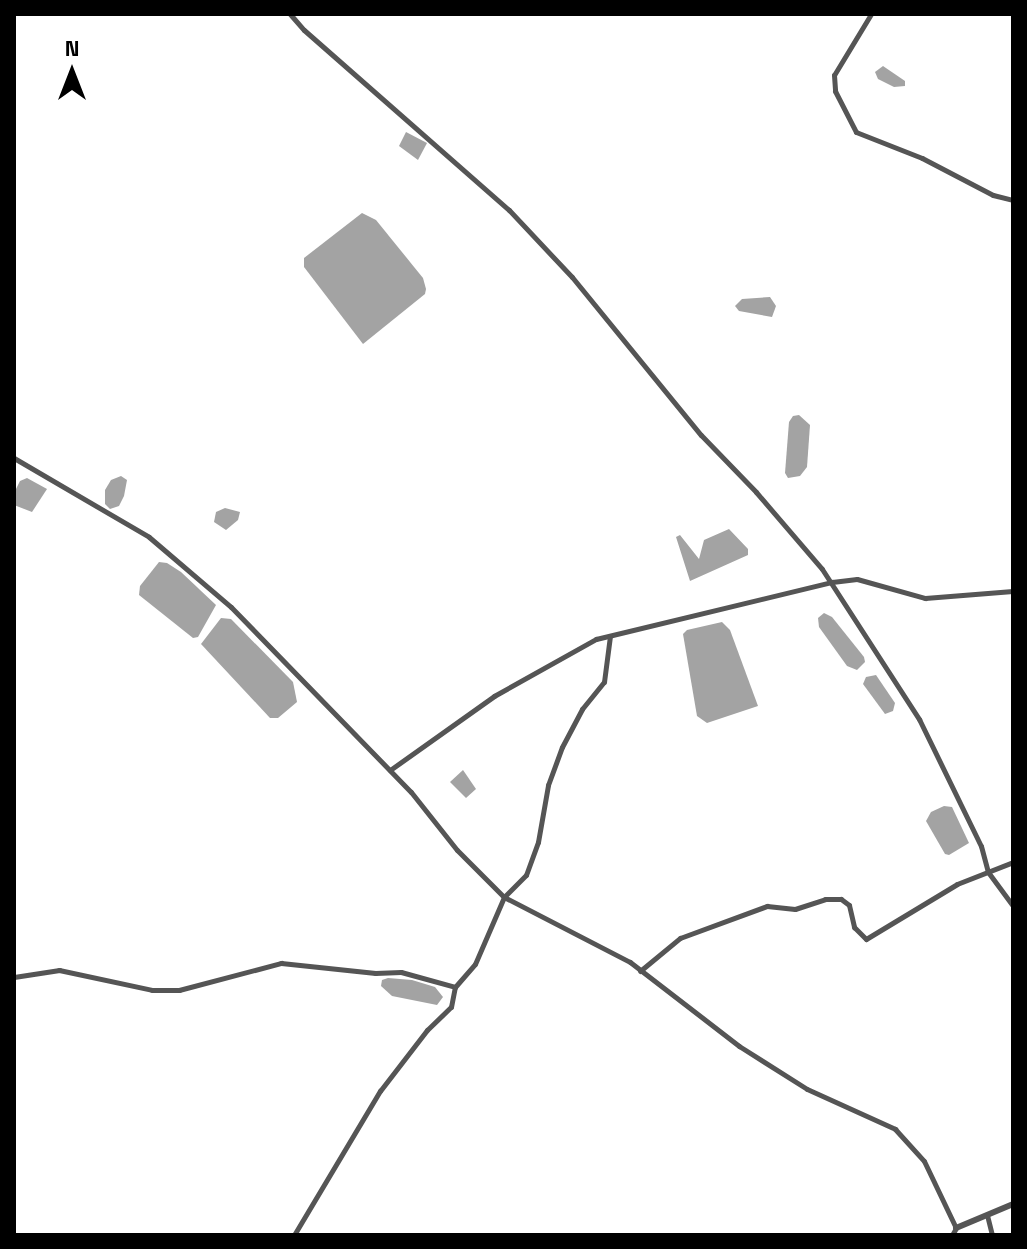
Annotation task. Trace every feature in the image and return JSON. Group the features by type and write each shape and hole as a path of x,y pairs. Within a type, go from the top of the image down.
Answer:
{"street":[{"path":"290,14 304,30 509,210 572,277 701,435 756,492 832,582 919,719 981,846 988,872 1013,906"},
{"path":"871,14 834,75 835,91 856,132 922,158 993,195 1013,200"},
{"path":"14,458 149,537 231,607 390,770 457,850 504,897 598,944 640,971 739,1046 807,1089 895,1129 924,1161 954,1231 1013,1204"},
{"path":"390,770 494,696 596,639 832,582 857,579 925,598 1013,591"},
{"path":"294,1235 380,1091 427,1030 451,1007 455,987 475,964 504,897 526,875 538,842 548,785 562,747 582,709 604,682 610,636"},
{"path":"640,971 680,938 767,906 795,909 825,899 841,899 849,905 854,927 866,939 957,884 1013,862"},
{"path":"14,977 59,970 152,990 179,990 281,963 375,973 401,972 455,987"},
{"path":"987,1215 992,1235"}],"shaded area":[{"path":"883,66 905,81 905,86 894,87 878,79 875,72"},
{"path":"406,132 427,143 418,160 399,146"},
{"path":"362,213 376,220 423,278 426,289 425,294 363,344 304,267 304,258"},
{"path":"770,297 776,306 772,317 739,311 735,306 742,299"},
{"path":"799,415 810,425 807,467 800,476 788,478 785,473 789,422 793,416"},
{"path":"121,476 127,480 124,496 119,506 110,509 105,504 105,490 111,480"},
{"path":"27,478 47,489 32,512 14,505 14,493 20,481"},
{"path":"225,508 240,512 238,520 226,530 214,522 216,512"},
{"path":"729,529 748,549 748,555 690,581 676,537 680,535 699,559 704,540"},
{"path":"159,562 167,563 181,572 216,605 198,637 193,638 139,595 140,586"},
{"path":"824,613 832,617 864,657 865,662 857,670 847,666 819,627 818,618"},
{"path":"221,618 231,619 293,682 297,702 278,718 270,718 201,644"},
{"path":"722,622 730,630 758,706 707,723 697,716 683,634 687,630"},
{"path":"876,675 895,703 893,711 885,714 863,684 866,677"},
{"path":"463,770 476,789 466,798 450,782"},
{"path":"944,806 952,807 969,843 949,855 945,854 926,821 931,812"},
{"path":"382,980 412,980 435,987 443,997 437,1005 392,996 381,986"}]}
